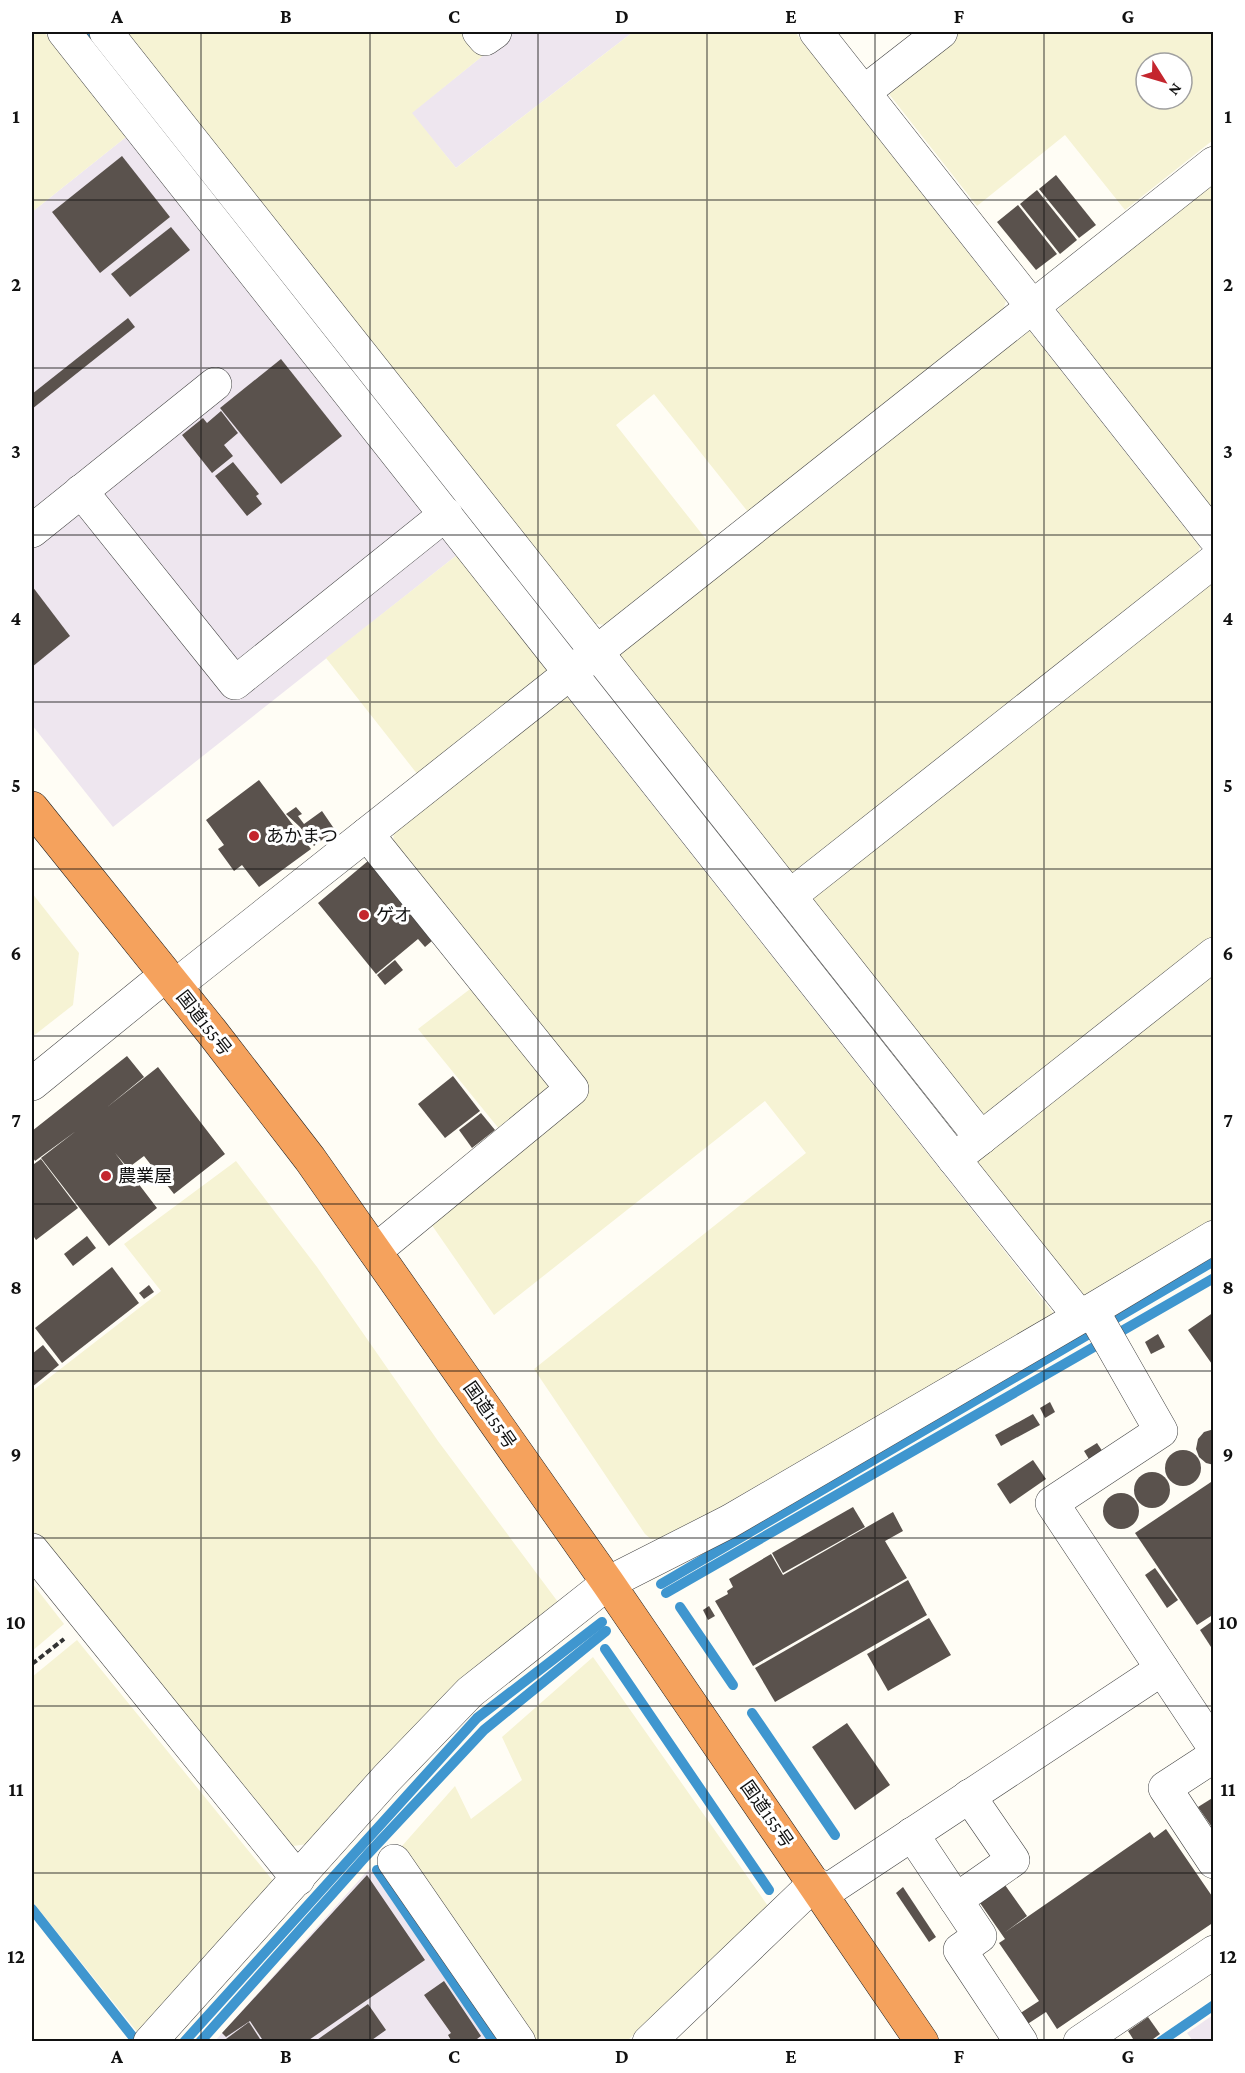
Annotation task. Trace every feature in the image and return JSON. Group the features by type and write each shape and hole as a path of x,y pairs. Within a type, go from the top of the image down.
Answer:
{"highway":[{"name":"国道155号","path":"32,808 310,1160 608,1583 922,2042"}],"street":[{"path":"64,32 954,1159 1089,1315 1117,1354 1161,1431 1052,1503 1214,1747"},
{"path":"106,32 981,1138"},
{"path":"479,32 485,39 495,32"},
{"path":"816,32 1214,537"},
{"path":"864,92 941,32"},
{"path":"32,1084 367,834 1214,163"},
{"path":"32,531 215,384"},
{"path":"81,491 235,683 446,514"},
{"path":"790,896 1214,561"},
{"path":"367,834 572,1089 375,1251"},
{"path":"954,1159 1214,954"},
{"path":"150,2042 387,1778 470,1692 608,1583 730,1521 1089,1315 1214,1237"},
{"path":"32,1550 298,1879"},
{"path":"648,2042 818,1889 912,1834 1162,1669"},
{"path":"1214,1756 1165,1788 1214,1862"},
{"path":"956,1900 1013,1860 969,1796"},
{"path":"912,1834 980,1936 960,1950 1021,2042"},
{"path":"394,1861 519,2042"},
{"path":"1080,2042 1214,1952"}],"path":[{"path":"32,1664 87,1619"}],"shaded area":[{"path":"32,32 44,32 126,137 32,212"},
{"path":"120,32 468,32 485,54 412,113 456,168 633,32 795,32 1006,301 1003,310 748,512 654,394 616,425 709,543 606,625 588,623"},
{"path":"468,32 633,32 456,168 411,113 485,54"},
{"path":"954,32 1213,32 1213,140 1125,210 1065,135 977,206 889,94"},
{"path":"126,137 457,555 113,827 32,725 32,212"},
{"path":"1213,182 1213,510 1058,311 1063,299"},
{"path":"1029,330 1200,547 1196,560 795,875 787,875 617,663 619,647"},
{"path":"457,555 549,671 418,775 326,658"},
{"path":"1213,578 1213,939 992,1114 980,1115 811,905 813,893"},
{"path":"565,694 1054,1314 665,1539 651,1539 645,1534 534,1369 806,1153 765,1101 494,1315 429,1221 588,1090 393,846 394,828"},
{"path":"32,893 79,953 73,1005 32,1037"},
{"path":"1213,966 1213,1219 1084,1296 976,1171 976,1153"},
{"path":"474,986 553,1081 548,1090 500,1130 418,1029"},
{"path":"236,1161 317,1267 438,1441 558,1602 315,1843 286,1847 143,1675 32,1534 32,1391 161,1291 124,1244"},
{"path":"32,1583 64,1624 32,1651"},
{"path":"77,1640 278,1887 138,2033 32,1901 32,1677"},
{"path":"593,1657 768,1906 627,2041 535,2041 402,1846 455,1786 471,1819 522,1780 502,1737"},
{"path":"370,1868 487,2040 484,2042 214,2042"},
{"path":"1213,2015 1213,2041 1193,2041 1187,2033"}],"building":[{"path":"122,156 170,217 100,273 52,212"},
{"path":"1056,175 1096,225 1079,238 1039,189"},
{"path":"1037,190 1077,240 1060,254 1020,204"},
{"path":"1018,205 1057,254 1036,270 997,222"},
{"path":"171,227 190,250 130,297 111,274"},
{"path":"128,318 135,327 32,409 32,394"},
{"path":"281,359 342,436 281,484 220,408"},
{"path":"221,411 238,433 224,445 233,456 212,473 182,435 203,418 207,423"},
{"path":"233,462 259,494 256,496 262,504 247,516 215,476"},
{"path":"32,586 70,636 32,667"},
{"path":"259,780 311,849 259,887 242,865 234,871 218,849 224,845 206,820"},
{"path":"296,807 302,814 298,816 304,824 322,811 335,830 314,846 300,827 286,814"},
{"path":"368,861 433,940 425,947 418,939 376,974 318,903"},
{"path":"395,960 403,970 385,985 377,975"},
{"path":"127,1056 144,1077 106,1108 158,1067 225,1154 174,1194 144,1156 128,1168 115,1153 157,1208 109,1246 41,1158 76,1131 35,1161 32,1156 32,1131"},
{"path":"453,1076 480,1111 445,1138 418,1104"},
{"path":"481,1113 495,1130 472,1148 459,1130"},
{"path":"41,1159 78,1208 36,1240 32,1234 32,1160 34,1164"},
{"path":"87,1236 96,1248 73,1266 64,1254"},
{"path":"112,1267 139,1303 62,1363 35,1328"},
{"path":"149,1285 154,1292 144,1299 139,1293"},
{"path":"1214,1312 1214,1367 1188,1330"},
{"path":"1158,1334 1165,1347 1151,1354 1145,1342"},
{"path":"43,1345 59,1365 32,1387 32,1354"},
{"path":"1050,1402 1055,1412 1045,1418 1040,1408"},
{"path":"1033,1414 1040,1425 1001,1446 995,1435"},
{"path":"1214,1429 1214,1465 1206,1463 1199,1457 1196,1449 1198,1439 1204,1432"},
{"path":"1097,1443 1105,1455 1092,1464 1084,1451"},
{"path":"1183,1450 1195,1456 1201,1468 1195,1480 1183,1486 1171,1480 1165,1468 1171,1456"},
{"path":"1033,1460 1046,1479 1010,1504 997,1484"},
{"path":"1152,1472 1164,1478 1170,1490 1164,1502 1152,1508 1140,1502 1134,1490 1140,1478"},
{"path":"1214,1480 1214,1614 1197,1625 1135,1533"},
{"path":"1121,1493 1133,1499 1139,1511 1133,1523 1121,1529 1109,1523 1103,1511 1109,1499"},
{"path":"853,1507 865,1527 783,1573 772,1553"},
{"path":"893,1512 903,1531 885,1541 907,1578 753,1666 715,1601 728,1594 727,1591 733,1587 729,1579 771,1554 783,1575"},
{"path":"1155,1568 1178,1600 1167,1608 1145,1575"},
{"path":"908,1580 927,1615 775,1702 755,1668"},
{"path":"709,1606 715,1616 708,1620 703,1610"},
{"path":"929,1618 951,1655 888,1691 867,1654"},
{"path":"1214,1620 1214,1645 1211,1647 1200,1630"},
{"path":"847,1723 890,1785 855,1810 812,1747"},
{"path":"1214,1797 1214,1830 1198,1807"},
{"path":"1166,1829 1214,1899 1214,1922 1057,2029 1046,2012 1026,2025 1019,2014 1039,2001 999,1943 1005,1939 980,1903 1005,1885 1027,1916 1004,1933 1150,1832 1154,1838"},
{"path":"367,1875 425,1960 306,2042 264,2042 250,2021 226,2037 222,2033"},
{"path":"903,1887 936,1937 929,1942 896,1893"},
{"path":"444,1981 481,2036 473,2042 452,2042 448,2035 451,2033 424,1995"},
{"path":"368,2004 386,2030 369,2042 314,2042"},
{"path":"1148,2017 1160,2034 1149,2042 1135,2042 1128,2031"},
{"path":"249,2022 262,2042 228,2042 226,2039"}],"waterway":[{"path":"85,32 101,52"},
{"path":"661,1584 1214,1261"},
{"path":"666,1593 1214,1278"},
{"path":"680,1607 733,1685"},
{"path":"184,2042 477,1718 602,1622"},
{"path":"200,2042 367,1855 484,1730 606,1631"},
{"path":"605,1649 769,1890"},
{"path":"752,1713 835,1835"},
{"path":"377,1870 494,2042"},
{"path":"32,1909 133,2037"},
{"path":"1160,2042 1214,2005"}],"place":[{"name":"あかまつ","path":"254,836"},
{"name":"ゲオ","path":"364,915"},
{"name":"農業屋","path":"106,1176"}]}
